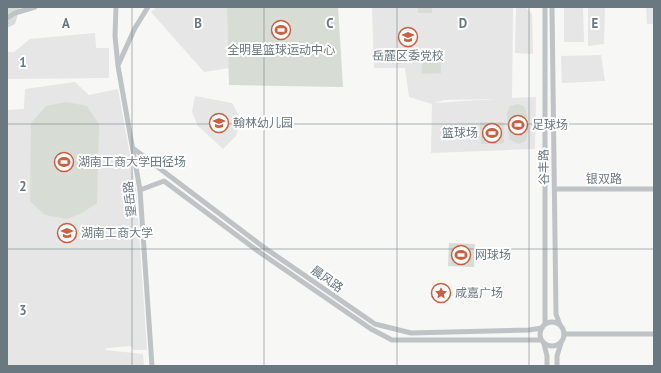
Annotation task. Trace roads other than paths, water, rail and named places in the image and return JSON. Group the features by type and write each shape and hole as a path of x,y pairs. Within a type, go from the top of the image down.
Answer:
{"street":[{"path":"7,18 36,7"},
{"name":"望岳路","path":"116,7 118,66 134,149 140,190 152,366"},
{"path":"118,66 135,28 148,7"},
{"name":"谷丰路","path":"543,326 545,7"},
{"name":"谷丰路","path":"552,7 556,314 560,325"},
{"name":"晨风路","path":"134,149 262,246 375,324 411,334 529,330 543,326"},
{"name":"晨风路","path":"140,190 164,181 262,254 370,329 392,340 542,342"},
{"name":"银双路","path":"555,189 654,189"},
{"path":"547,366 547,356 540,334 543,326 553,322 560,325 564,334 557,356 557,366"},
{"path":"564,334 654,334"},
{"path":"542,342 554,346 561,343"}],"place":[{"name":"全明星篮球运动中心","path":"281,30"},
{"name":"岳麓区委党校","path":"408,37"},
{"name":"翰林幼儿园","path":"219,123"},
{"name":"足球场","path":"518,125"},
{"name":"篮球场","path":"492,133"},
{"name":"湖南工商大学田径场","path":"64,162"},
{"name":"湖南工商大学","path":"67,233"},
{"name":"网球场","path":"461,255"},
{"name":"咸嘉广场","path":"441,293"}]}
